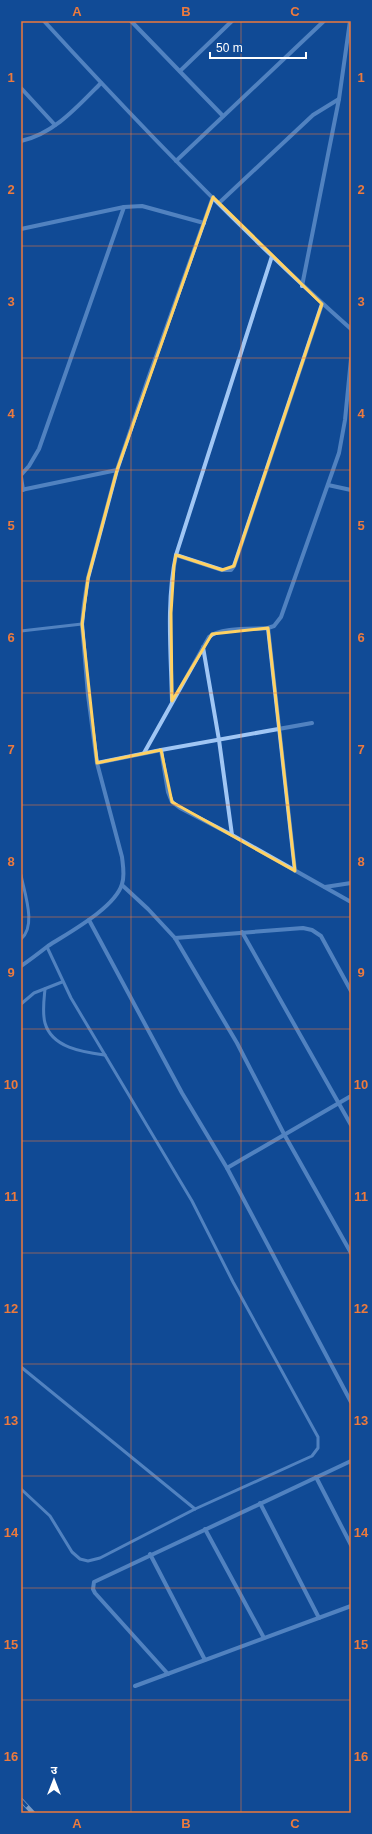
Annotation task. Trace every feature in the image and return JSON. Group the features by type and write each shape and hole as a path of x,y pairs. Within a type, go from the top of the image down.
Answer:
{"street":[{"path":"44,21 176,161 302,286 351,329"},
{"path":"131,21 223,116"},
{"path":"180,71 232,21"},
{"path":"176,161 324,21"},
{"path":"302,286 339,99 349,42 350,21"},
{"path":"21,141 28,140 55,125 101,83"},
{"path":"21,88 55,125"},
{"path":"219,203 313,115 339,99"},
{"path":"21,966 89,920 115,897 122,885 124,870 122,857 97,763 88,695 82,624 88,578 117,470 213,197"},
{"path":"21,229 124,207 142,206 204,223"},
{"path":"117,470 22,490 21,476 30,466 39,449 124,207"},
{"path":"172,701 171,613 176,555 272,256"},
{"path":"176,555 222,570 230,570 234,566 322,304"},
{"path":"144,753 209,637 216,632 268,628 274,626 281,617 339,453 343,436 351,359"},
{"path":"328,485 351,490"},
{"path":"268,628 295,870"},
{"path":"203,647 219,740 232,835"},
{"path":"97,763 144,753 312,723"},
{"path":"161,750 168,792 172,802 180,808 232,835 351,902"},
{"path":"325,887 351,883"},
{"path":"122,885 148,909 175,938 237,1043 284,1134 351,1253"},
{"path":"89,920 182,1093 227,1168 351,1402"},
{"path":"175,938 303,928 317,932 321,936 351,991"},
{"path":"242,932 351,1125"},
{"path":"227,1168 351,1096"},
{"path":"168,1674 92,1588 94,1582 150,1554 351,1461"},
{"path":"316,1477 351,1545"},
{"path":"260,1503 319,1618"},
{"path":"205,1529 264,1638"},
{"path":"150,1554 205,1660"},
{"path":"135,1686 351,1606"}],"lane":[{"path":"21,631 82,624"},
{"path":"21,875 29,918 29,928 21,939"},
{"path":"21,1489 50,1516 72,1552 80,1560 88,1561 100,1558 195,1509 312,1456 318,1448 318,1437 233,1282 192,1201 62,982 47,947"},
{"path":"21,1004 34,993 62,982"},
{"path":"45,989 45,1022 51,1034 72,1048 104,1055"},
{"path":"21,1367 195,1509"}],"highlighted area":[{"path":"213,197 322,304 234,566 222,570 176,555 171,613 172,701 212,634 268,628 295,871 172,802 161,750 97,763 82,624 88,578 117,470"}],"railway":[{"path":"21,1800 33,1813"}]}
